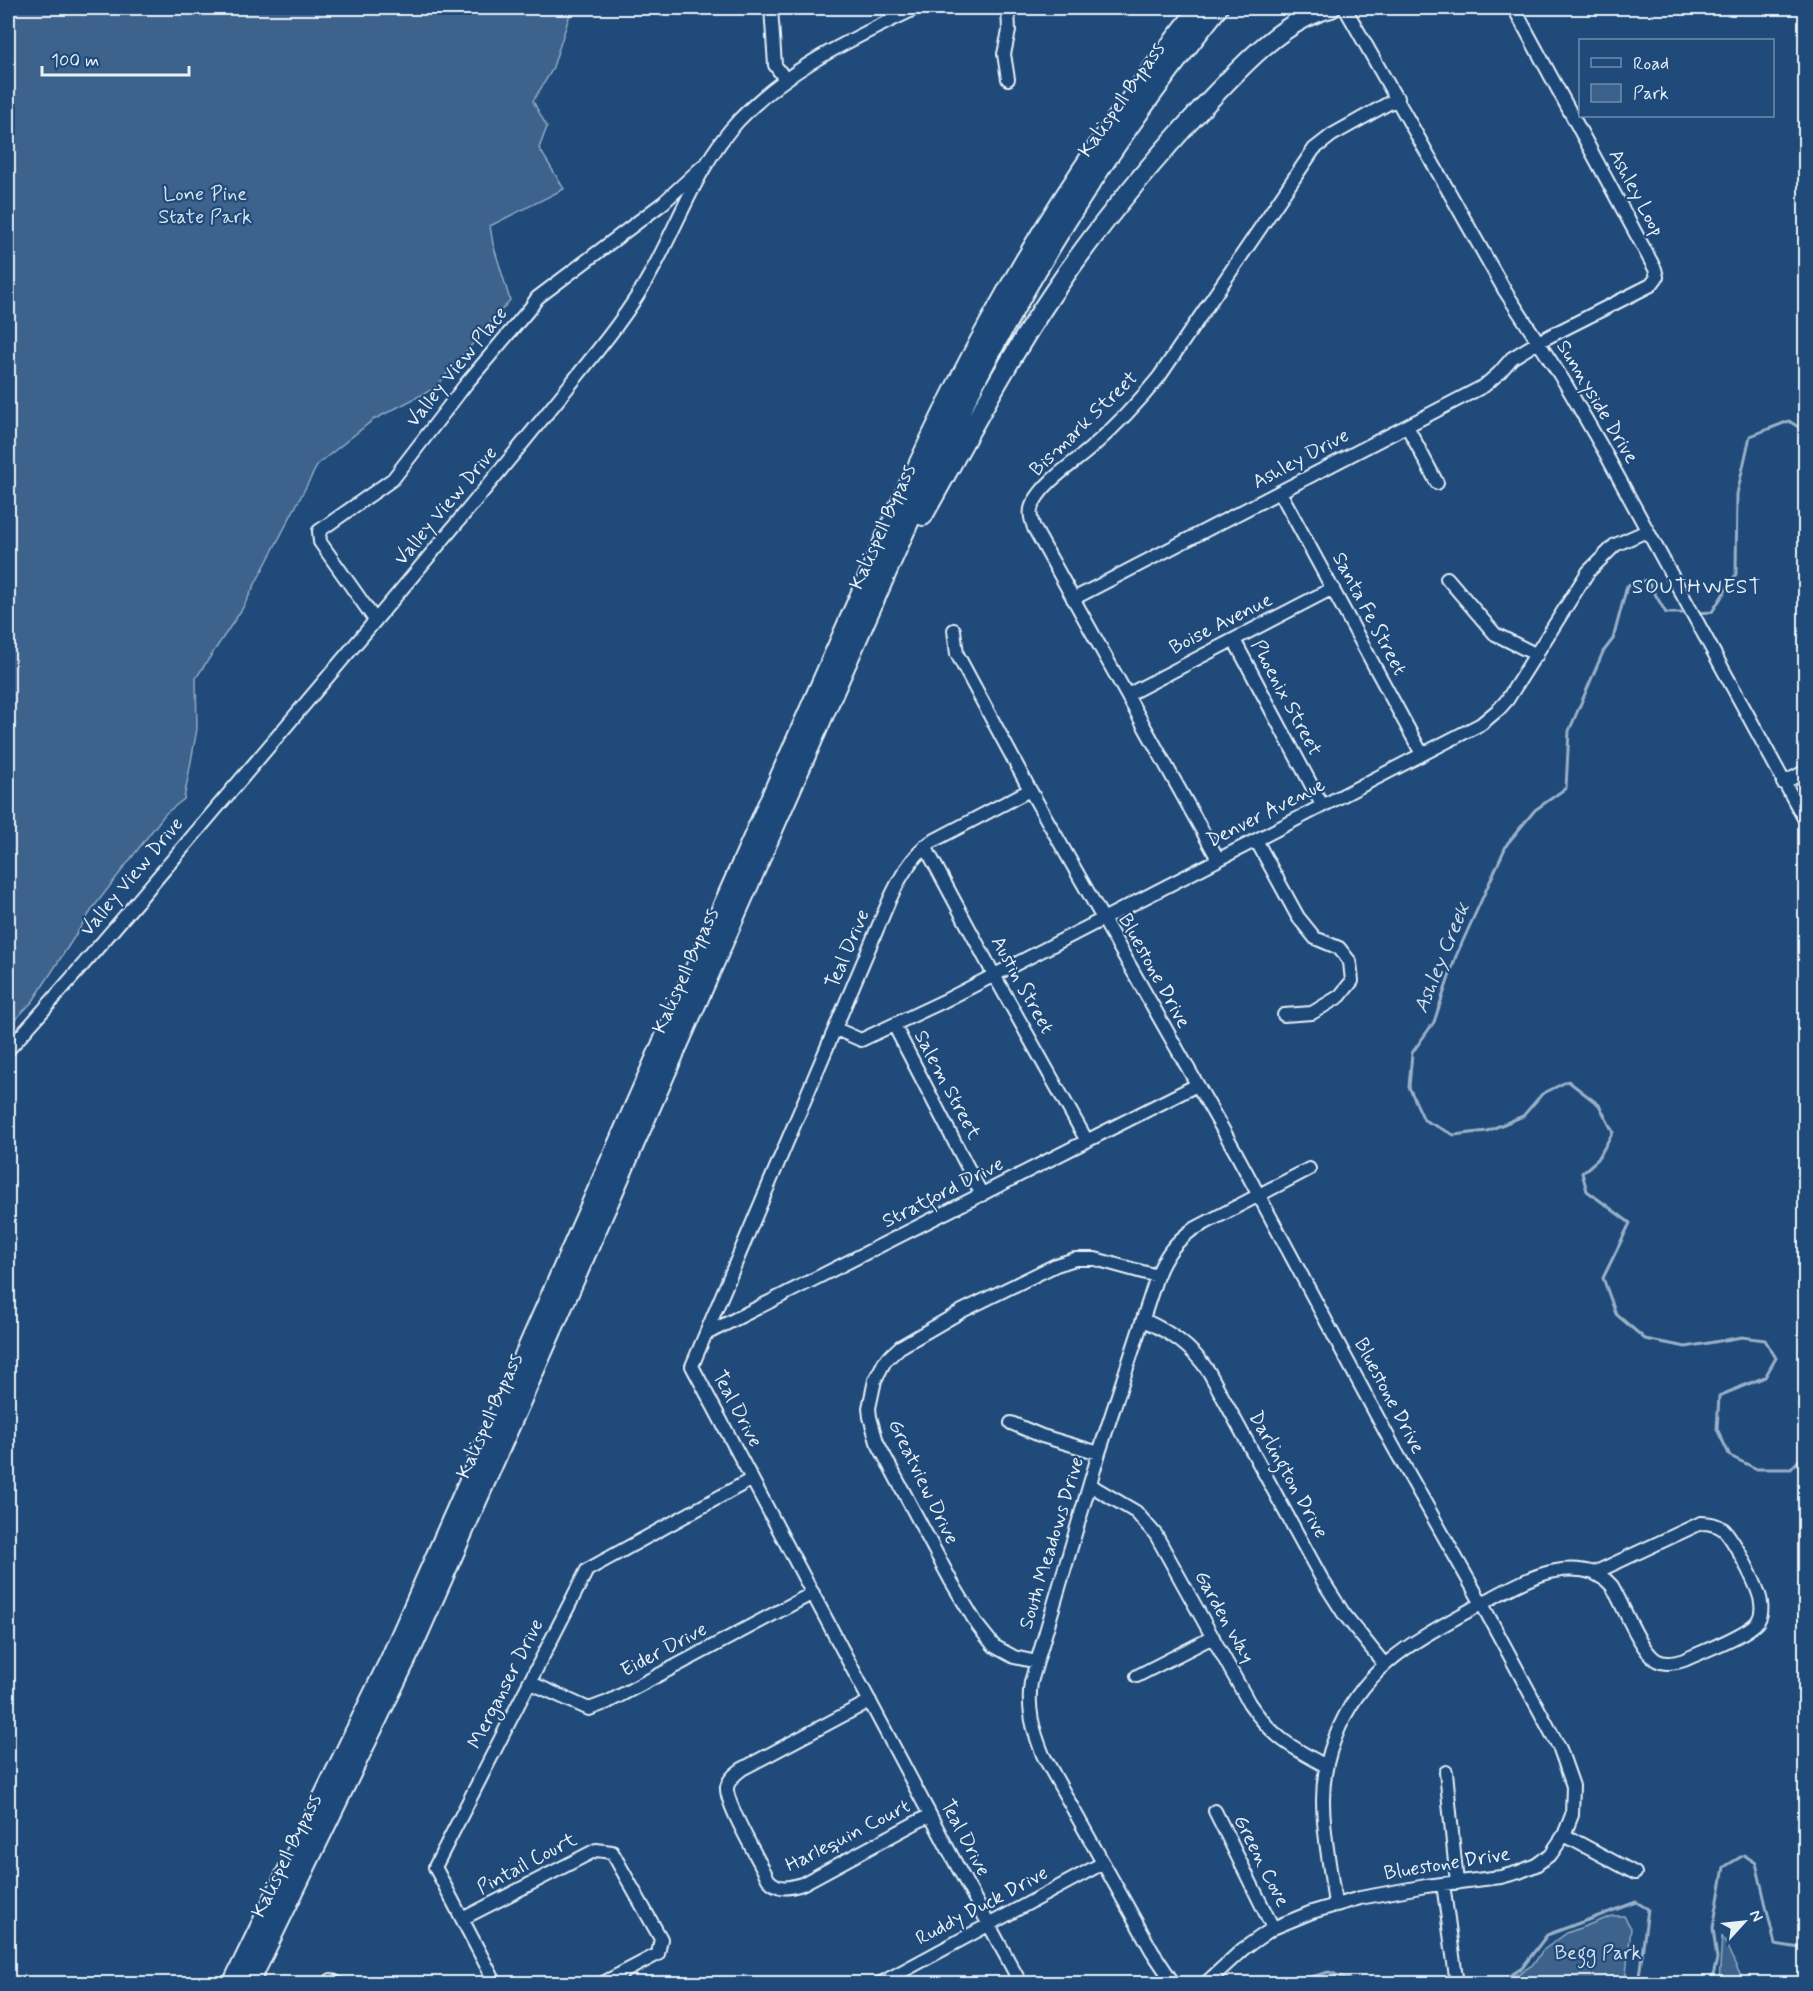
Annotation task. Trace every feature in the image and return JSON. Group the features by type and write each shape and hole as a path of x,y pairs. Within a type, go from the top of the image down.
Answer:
{"highway":[{"name":"Kalispell Bypass","path":"232,1983 390,1659 898,508 954,390 1005,294 1070,187 1134,94 1199,8"},
{"name":"Kalispell Bypass","path":"249,1983 414,1644 957,418 1029,282 1079,201 1120,139 1218,8"},
{"path":"883,581 923,516 1013,356 1052,295 1110,214 1184,127 1253,56 1290,28 1318,12 1331,8"}],"street":[{"path":"771,8 775,65 785,79"},
{"name":"Valley View Drive","path":"8,1050 375,620 614,330 652,271 708,161 737,122 785,79 821,55 916,8"},
{"path":"1008,8 1009,31 1004,54 1008,79"},
{"name":"Sunnyside Drive","path":"1345,8 1506,291 1604,448 1806,822"},
{"name":"Ashley Loop","path":"1514,8 1655,269 1657,277 1642,291 1538,342"},
{"name":"Bismark Street","path":"1218,859 1034,528 1030,515 1033,503 1048,484 1132,411 1159,378 1314,149 1332,135 1398,98"},
{"name":"Valley View Place","path":"375,620 320,542 319,531 393,479 466,384 537,298 663,203 708,161"},
{"name":"Ashley Drive","path":"1073,598 1484,386 1512,358 1538,342"},
{"path":"1407,426 1437,483"},
{"name":"Santa Fe Street","path":"1280,492 1422,754"},
{"name":"Denver Avenue","path":"836,1029 861,1040 894,1025 1481,724 1499,709 1537,655 1588,572 1615,545 1647,531"},
{"path":"1447,578 1495,634 1537,655"},
{"name":"Boise Avenue","path":"1126,695 1333,588"},
{"name":"Bluestone Drive","path":"954,630 957,654 1030,790 1259,1195 1482,1604 1560,1749 1573,1786 1574,1805 1570,1824 1551,1854 1528,1869 1501,1877 1443,1884 1360,1898 1335,1905 1273,1928 1243,1949 1205,1983"},
{"name":"Phoenix Street","path":"1234,640 1322,805"},
{"path":"1783,783 1806,771"},
{"name":"Teal Drive","path":"1021,1983 692,1366 904,872 926,846 1030,790"},
{"path":"1256,840 1298,917 1315,938 1339,948 1350,962 1352,981 1340,996 1312,1013 1284,1015"},
{"name":"Austin Street","path":"926,846 994,975 1087,1141"},
{"name":"Salem Street","path":"894,1025 982,1195"},
{"name":"Stratford Drive","path":"706,1334 1197,1085"},
{"name":"South Meadows Drive","path":"1174,1983 1152,1951 1058,1783 1035,1735 1029,1704 1031,1682 1099,1453 1157,1276 1170,1250 1180,1239 1230,1209 1309,1169"},
{"name":"Greatview Drive","path":"1037,1662 1000,1651 978,1626 877,1442 870,1417 872,1389 885,1361 900,1347 962,1311 1056,1265 1075,1259 1095,1259 1157,1276"},
{"name":"Darlington Drive","path":"1144,1320 1170,1333 1188,1346 1209,1372 1323,1581 1344,1614 1384,1664"},
{"path":"1011,1423 1042,1436 1099,1453"},
{"name":"Merganser Drive","path":"496,1983 435,1867 587,1570 752,1479"},
{"name":"Garden Way","path":"1090,1485 1136,1512 1150,1526 1260,1719 1279,1738 1326,1766"},
{"path":"1335,1905 1323,1818 1326,1766 1334,1739 1347,1711 1369,1678 1384,1664 1428,1634 1522,1582 1546,1573 1575,1569 1594,1572 1612,1586 1646,1649 1656,1660 1663,1662 1677,1663 1684,1660 1751,1628 1760,1617 1762,1604 1754,1582 1728,1534 1716,1525 1708,1523 1694,1525 1594,1572"},
{"name":"Eider Drive","path":"529,1682 589,1709 608,1702 813,1593"},
{"path":"1137,1676 1213,1637"},
{"name":"Harlequin Court","path":"870,1701 742,1769 730,1779 727,1790 731,1806 768,1879 777,1887 783,1888 802,1884 930,1815"},
{"path":"1446,1772 1457,1883"},
{"name":"Green Cove","path":"1215,1811 1273,1928"},
{"path":"1564,1835 1635,1873"},
{"name":"Pintail Court","path":"462,1919 596,1850 612,1852 661,1939 658,1954 601,1983"},
{"name":"Ruddy Duck Drive","path":"879,1983 1103,1863"},
{"path":"1443,1884 1457,1983"}],"green space":[{"name":"Lone Pine State Park","path":"8,8 572,8 552,70 533,101 547,127 539,148 564,189 490,226 493,244 510,300 435,388 373,420 318,464 242,609 196,678 197,729 184,799 165,814 93,908 33,1001 8,1027"},
{"name":"Begg Park","path":"1612,1916 1624,1916 1631,1928 1625,1983 1504,1983 1534,1964 1542,1951 1567,1933"},
{"path":"1722,1936 1744,1983 1719,1983"}],"waterway":[{"name":"Ashley Creek","path":"1695,613 1712,612 1736,574 1737,494 1750,436 1789,421 1806,432"},
{"name":"Ashley Creek","path":"1689,613 1666,613 1647,580 1627,586 1613,639 1603,652 1569,731 1566,788 1535,810 1507,844 1456,956 1434,1022 1412,1053 1409,1087 1424,1120 1454,1135 1487,1131 1523,1116 1542,1094 1568,1081 1599,1105 1613,1132 1598,1159 1582,1173 1587,1191 1630,1223 1603,1278 1616,1314 1645,1339 1686,1347 1742,1337 1765,1340 1776,1358 1765,1377 1719,1396 1717,1429 1730,1456 1757,1469 1791,1469 1806,1452"},
{"name":"Ashley Creek","path":"1711,1984 1717,1959 1713,1928 1724,1867 1744,1855 1756,1863 1775,1944 1806,1949"},
{"name":"Ashley Creek","path":"1497,1984 1522,1968 1547,1935 1636,1902 1648,1909 1638,1984"},
{"name":"Ashley Creek","path":"1285,1984 1329,1972 1360,1984"}],"district":[{"name":"SOUTHWEST","path":"1697,587"}]}
